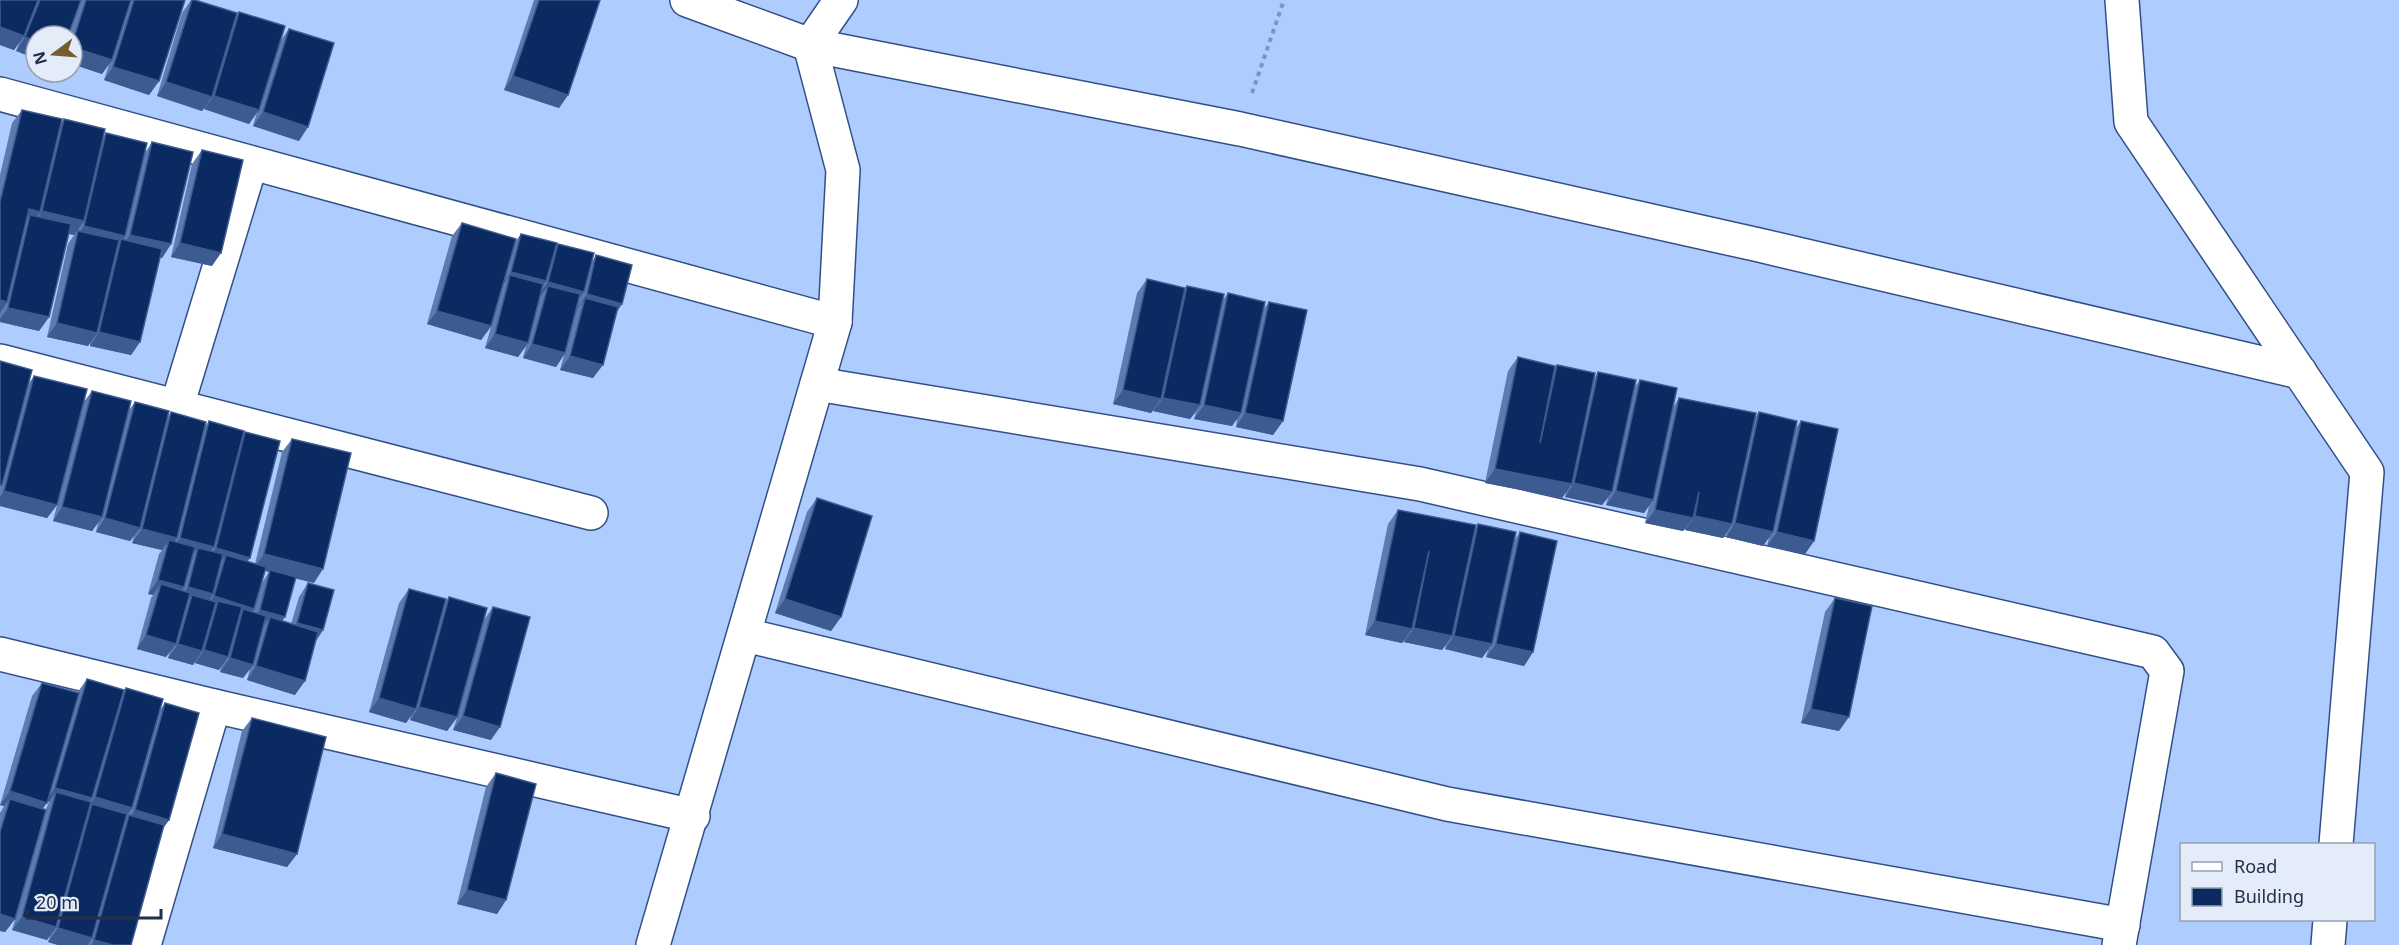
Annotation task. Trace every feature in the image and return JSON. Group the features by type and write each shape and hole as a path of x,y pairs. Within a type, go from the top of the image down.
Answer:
{"street":[{"path":"687,0 810,45 1240,129 1759,245 2300,372"},
{"path":"653,945 693,816 835,322 843,170 810,45 841,0"},
{"path":"2122,0 2132,122 2367,472 2336,843"},
{"path":"0,94 835,322"},
{"path":"177,406 252,163"},
{"path":"0,361 591,513"},
{"path":"745,635 1447,804 2121,935 2167,671 2153,652 1420,484 817,384"},
{"path":"0,654 214,706 693,816"},
{"path":"144,945 214,706"},
{"path":"2328,945 2330,921"}],"path":[{"path":"1240,129 1284,0"}],"building":[{"path":"0,0 38,0 29,24 24,24 24,36 0,27"},
{"path":"40,0 81,0 72,24 30,24"},
{"path":"86,0 131,0 112,60 84,51 84,24 78,24"},
{"path":"134,0 185,0 159,81 113,67"},
{"path":"192,0 237,13 212,97 166,82"},
{"path":"539,0 600,0 568,95 513,76"},
{"path":"239,12 285,26 259,110 214,96"},
{"path":"289,29 334,43 308,127 263,112"},
{"path":"22,110 62,119 40,212 29,209 7,302 0,300 0,202"},
{"path":"64,119 105,129 84,221 42,211"},
{"path":"106,133 147,143 125,236 84,226"},
{"path":"152,142 193,152 171,244 130,235"},
{"path":"202,150 243,160 221,253 180,243"},
{"path":"30,215 71,224 49,317 8,308"},
{"path":"462,223 516,239 491,326 437,311"},
{"path":"78,231 119,240 97,333 57,323"},
{"path":"521,234 557,243 546,281 511,272"},
{"path":"121,239 162,249 140,342 99,332"},
{"path":"558,244 594,253 584,292 548,282"},
{"path":"596,255 632,265 622,304 587,294"},
{"path":"510,275 543,284 528,343 495,334"},
{"path":"1147,279 1185,288 1161,399 1123,390"},
{"path":"548,286 580,294 565,353 532,344"},
{"path":"1187,286 1224,294 1200,405 1163,398"},
{"path":"1228,293 1265,302 1241,413 1204,405"},
{"path":"585,298 618,307 603,365 570,356"},
{"path":"1269,302 1307,310 1283,421 1245,413"},
{"path":"1518,357 1555,366 1540,443 1557,365 1595,373 1572,484 1495,469"},
{"path":"0,361 32,370 2,485 0,485"},
{"path":"1598,372 1636,380 1612,492 1574,483"},
{"path":"34,376 87,389 57,505 4,491"},
{"path":"1640,380 1677,388 1653,500 1616,491"},
{"path":"92,391 131,401 102,517 62,507"},
{"path":"1679,398 1756,413 1732,524 1695,516 1699,492 1693,518 1655,510"},
{"path":"135,402 169,411 140,528 105,518"},
{"path":"171,412 206,422 177,538 142,529"},
{"path":"1759,412 1797,421 1773,532 1735,523"},
{"path":"209,421 244,431 214,547 180,538"},
{"path":"1801,421 1838,429 1814,541 1777,532"},
{"path":"245,432 280,441 250,558 216,548"},
{"path":"292,439 351,453 323,569 264,554"},
{"path":"817,498 872,516 841,617 785,599"},
{"path":"1398,510 1476,525 1452,636 1414,628 1429,551 1412,629 1375,621"},
{"path":"1478,524 1516,532 1492,644 1454,636"},
{"path":"1520,532 1557,541 1533,652 1496,644"},
{"path":"169,540 195,547 184,587 158,580"},
{"path":"198,548 223,554 213,594 188,587"},
{"path":"226,555 266,567 254,609 214,596"},
{"path":"270,570 296,577 285,617 260,610"},
{"path":"308,583 334,590 323,630 297,623"},
{"path":"161,584 190,593 176,644 146,635"},
{"path":"409,589 446,599 416,709 379,698"},
{"path":"192,595 216,602 202,651 178,644"},
{"path":"449,597 487,608 457,717 419,707"},
{"path":"1835,598 1872,606 1849,717 1811,709"},
{"path":"218,601 242,607 228,657 204,650"},
{"path":"493,607 530,617 500,727 463,716"},
{"path":"243,609 266,616 253,665 230,658"},
{"path":"270,617 318,632 305,681 256,666"},
{"path":"87,679 124,690 92,798 55,788"},
{"path":"42,683 79,693 47,803 10,791"},
{"path":"126,688 163,699 132,808 95,797"},
{"path":"165,703 199,713 169,820 135,810"},
{"path":"252,718 326,737 297,854 222,834"},
{"path":"496,773 536,784 506,900 467,890"},
{"path":"56,792 91,802 56,927 22,917"},
{"path":"10,799 46,810 15,919 0,914 0,832"},
{"path":"92,804 127,814 92,938 58,928"},
{"path":"129,815 164,825 131,945 113,945 94,940"}]}
